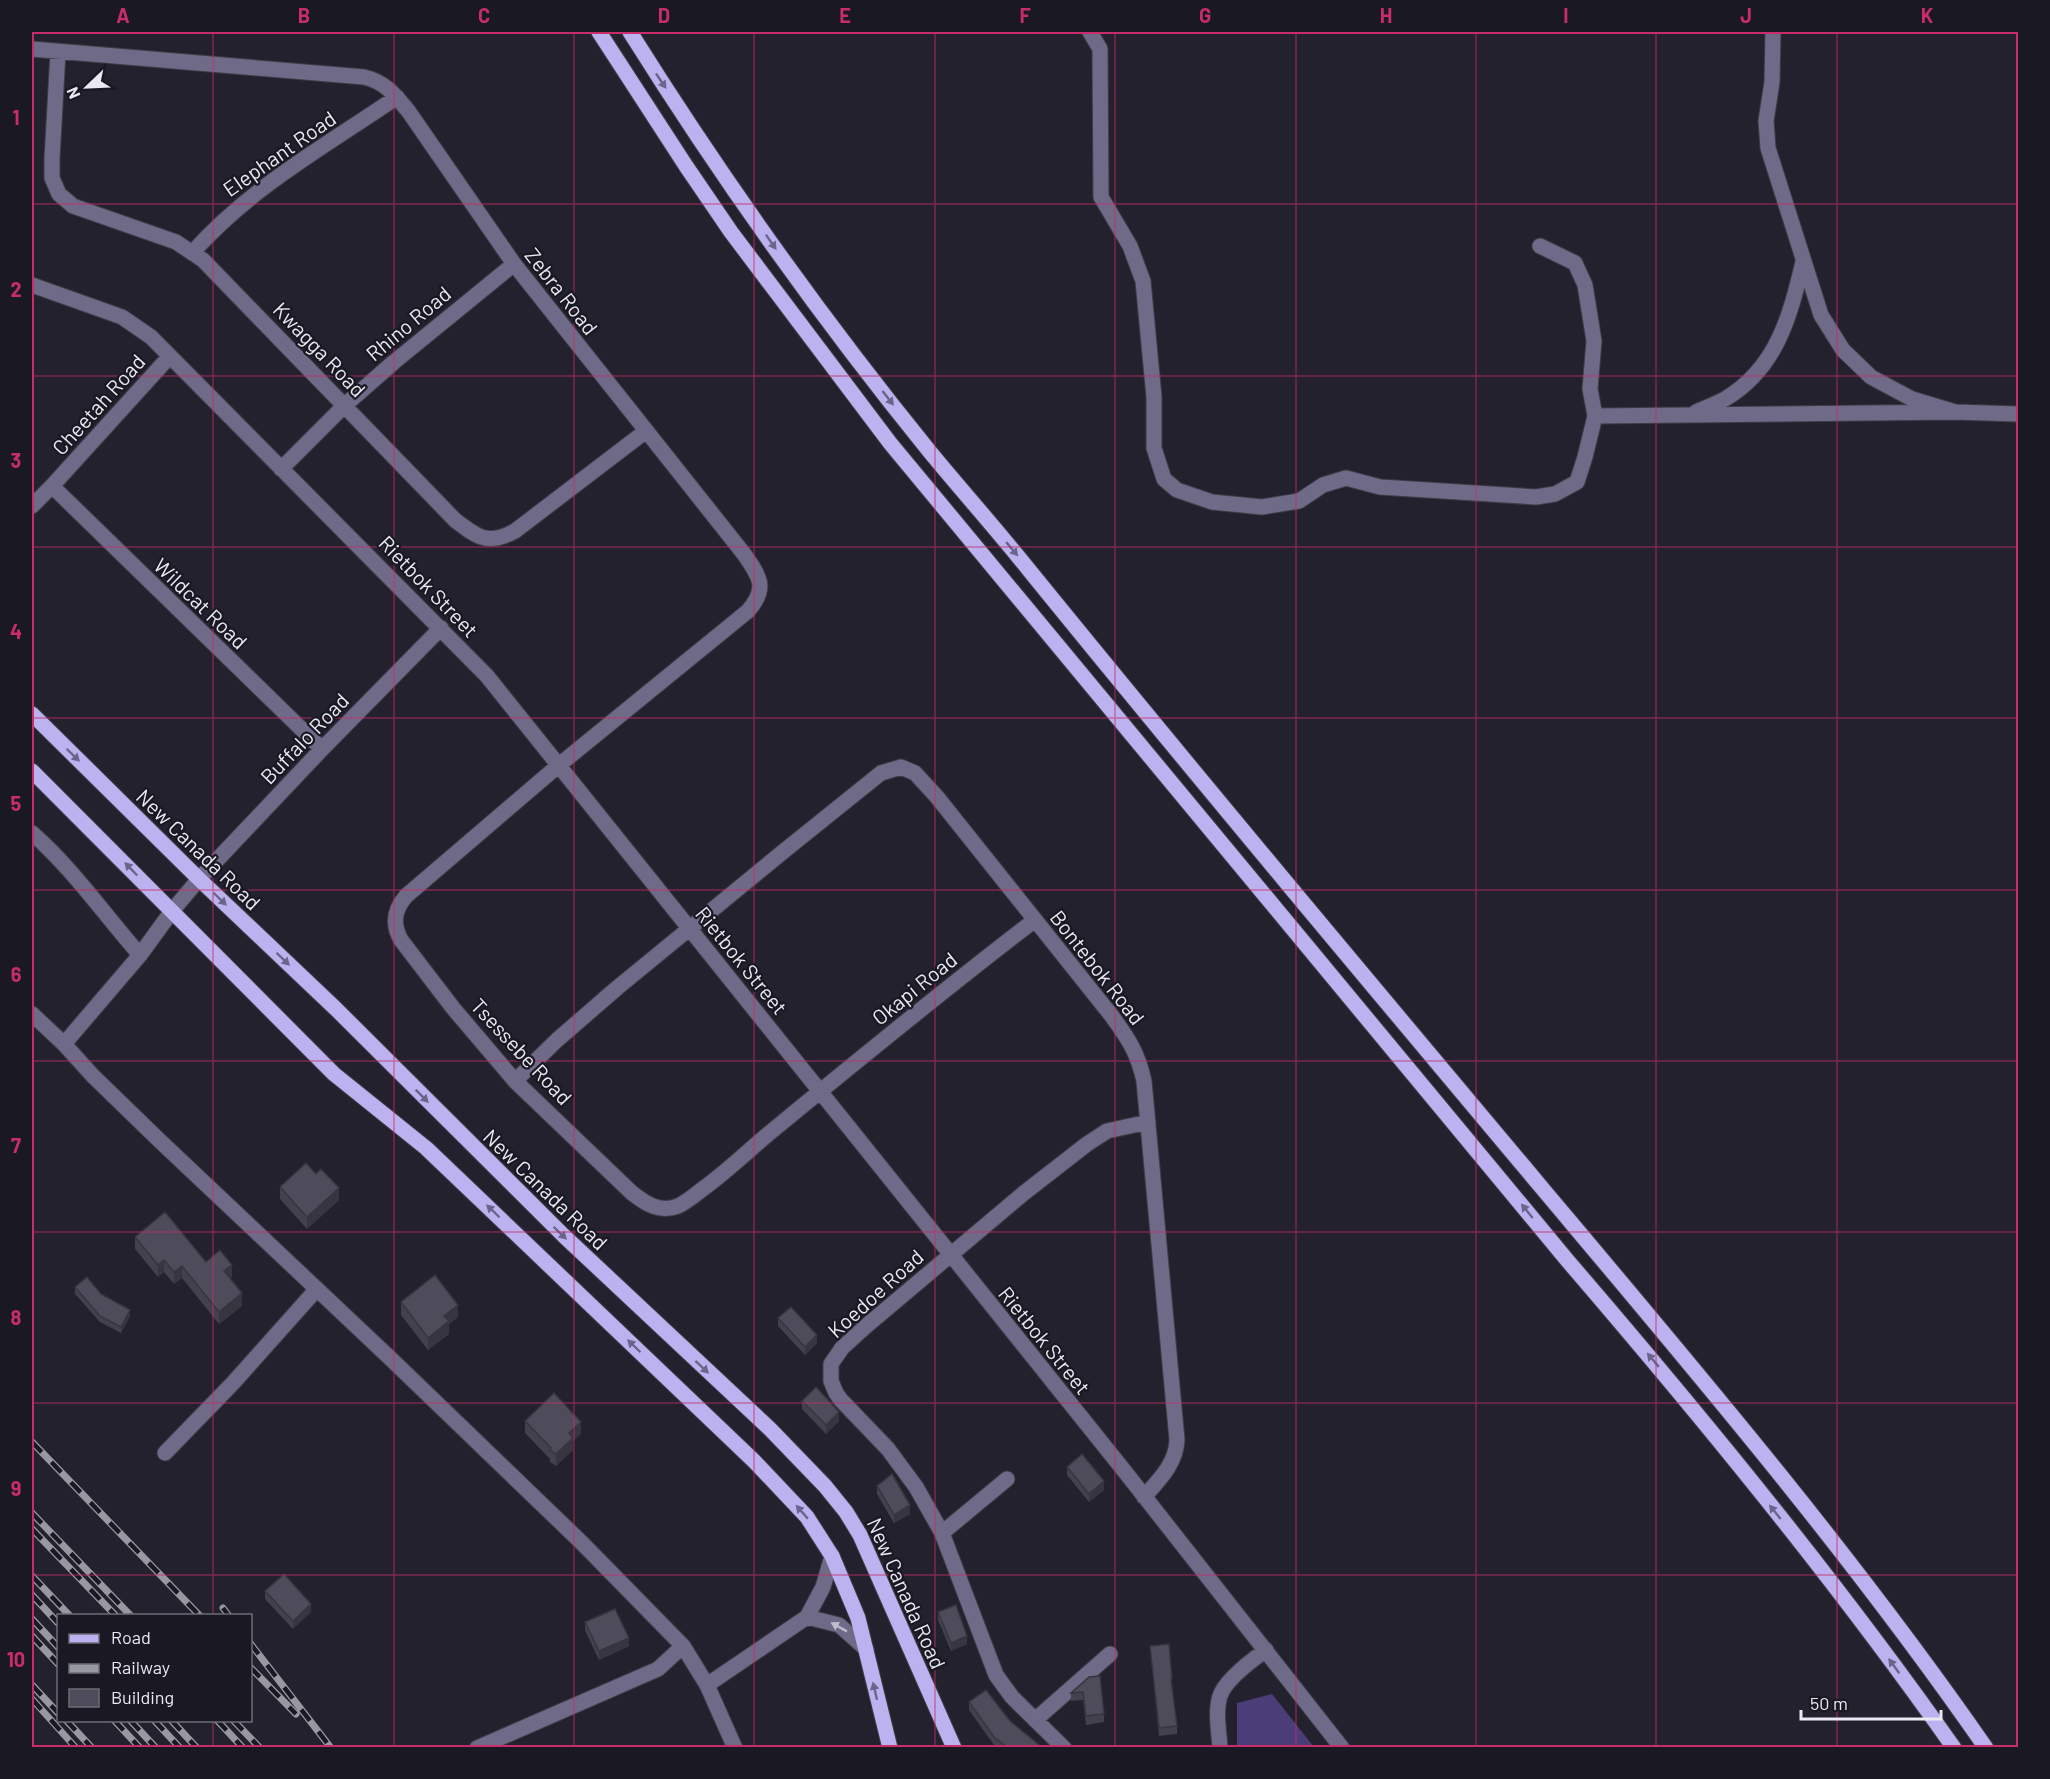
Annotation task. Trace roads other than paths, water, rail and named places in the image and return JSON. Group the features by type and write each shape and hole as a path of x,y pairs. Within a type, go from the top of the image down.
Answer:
{"main road":[{"path":"599,32 731,232 890,442 1560,1252 1652,1359 1842,1596 1954,1748"},
{"path":"630,32 771,242 929,450 1693,1368 1850,1565 1986,1748"},
{"name":"New Canada Road","path":"32,714 336,1009 564,1236 770,1430 825,1486 846,1512 860,1535 954,1748"},
{"path":"32,771 334,1074 426,1148 754,1461 807,1517 832,1556 858,1618 890,1748"}],"street":[{"path":"1090,32 1100,49 1101,198 1130,246 1143,281 1154,397 1154,448 1164,479 1177,490 1212,502 1262,507 1299,501 1323,485 1346,478 1380,488 1536,497 1555,494 1576,482 1585,458 1595,416 1590,390 1594,341 1585,285 1575,263 1540,246"},
{"path":"1773,32 1772,82 1766,121 1768,148 1821,315 1843,350 1871,377 1912,399 1955,412"},
{"name":"Zebra Road","path":"32,49 364,77 381,83 397,97 514,264 755,570 760,581 759,596 741,617 559,765"},
{"name":"Kwagga Road","path":"58,52 51,159 52,178 59,194 73,206 176,242 202,260 455,520 474,534 485,539 497,539 515,531 646,431"},
{"name":"Elephant Road","path":"192,253 224,219 264,186 397,97"},
{"path":"1690,415 1740,389 1767,360 1780,338 1793,302 1804,259"},
{"name":"Rhino Road","path":"281,469 345,405 514,264"},
{"name":"Rietbok Street","path":"32,285 130,321 151,337 487,676 951,1254 1342,1748"},
{"name":"Cheetah Road","path":"32,506 170,356"},
{"path":"1595,416 1955,412 2019,414"},
{"name":"Wildcat Road","path":"52,486 322,749"},
{"name":"Buffalo Road","path":"64,1044 140,955 172,911 200,879 322,749 441,628"},
{"name":"Tsessebe Road","path":"559,765 400,902 395,916 396,930 401,940 453,1008 514,1081 632,1193 648,1205 661,1209 677,1206 702,1190 820,1091"},
{"name":"Bontebok Road","path":"689,928 881,773 901,767 915,773 931,790 1111,1016 1136,1051 1144,1081 1176,1449 1172,1463 1144,1497"},
{"path":"32,833 73,873 109,920 140,955"},
{"name":"Okapi Road","path":"820,1091 1035,921"},
{"path":"514,1081 557,1040 689,928"},
{"path":"32,1014 93,1076 565,1527 683,1646 707,1685 735,1748"},
{"name":"Koedoe Road","path":"1064,1748 1012,1697 996,1675 942,1533 900,1464 874,1433 841,1400 831,1381 830,1371 834,1357 842,1348 951,1254 1087,1144 1107,1131 1148,1122"},
{"path":"165,1453 233,1383 316,1290"},
{"path":"942,1533 1006,1479"},
{"path":"707,1685 807,1617 823,1587 832,1556"},
{"path":"807,1617 839,1625 866,1649"},
{"path":"477,1748 658,1669 683,1646"},
{"path":"1220,1748 1218,1708 1221,1692 1246,1665 1266,1650"},
{"path":"1035,1720 1110,1654"}],"railway":[{"path":"32,1442 198,1614"},
{"path":"32,1513 129,1614"},
{"path":"32,1529 114,1614"},
{"path":"32,1576 68,1614"},
{"path":"32,1595 57,1622"},
{"path":"223,1608 228,1614"},
{"path":"32,1619 57,1646"},
{"path":"32,1636 57,1663"},
{"path":"252,1646 331,1748"},
{"path":"252,1669 296,1714"},
{"path":"32,1685 57,1712"},
{"path":"32,1699 76,1748"},
{"path":"68,1722 92,1748"},
{"path":"116,1722 140,1748"},
{"path":"132,1722 156,1748"},
{"path":"156,1722 180,1748"},
{"path":"173,1722 197,1748"},
{"path":"219,1722 243,1748"},
{"path":"235,1722 260,1748"}]}
